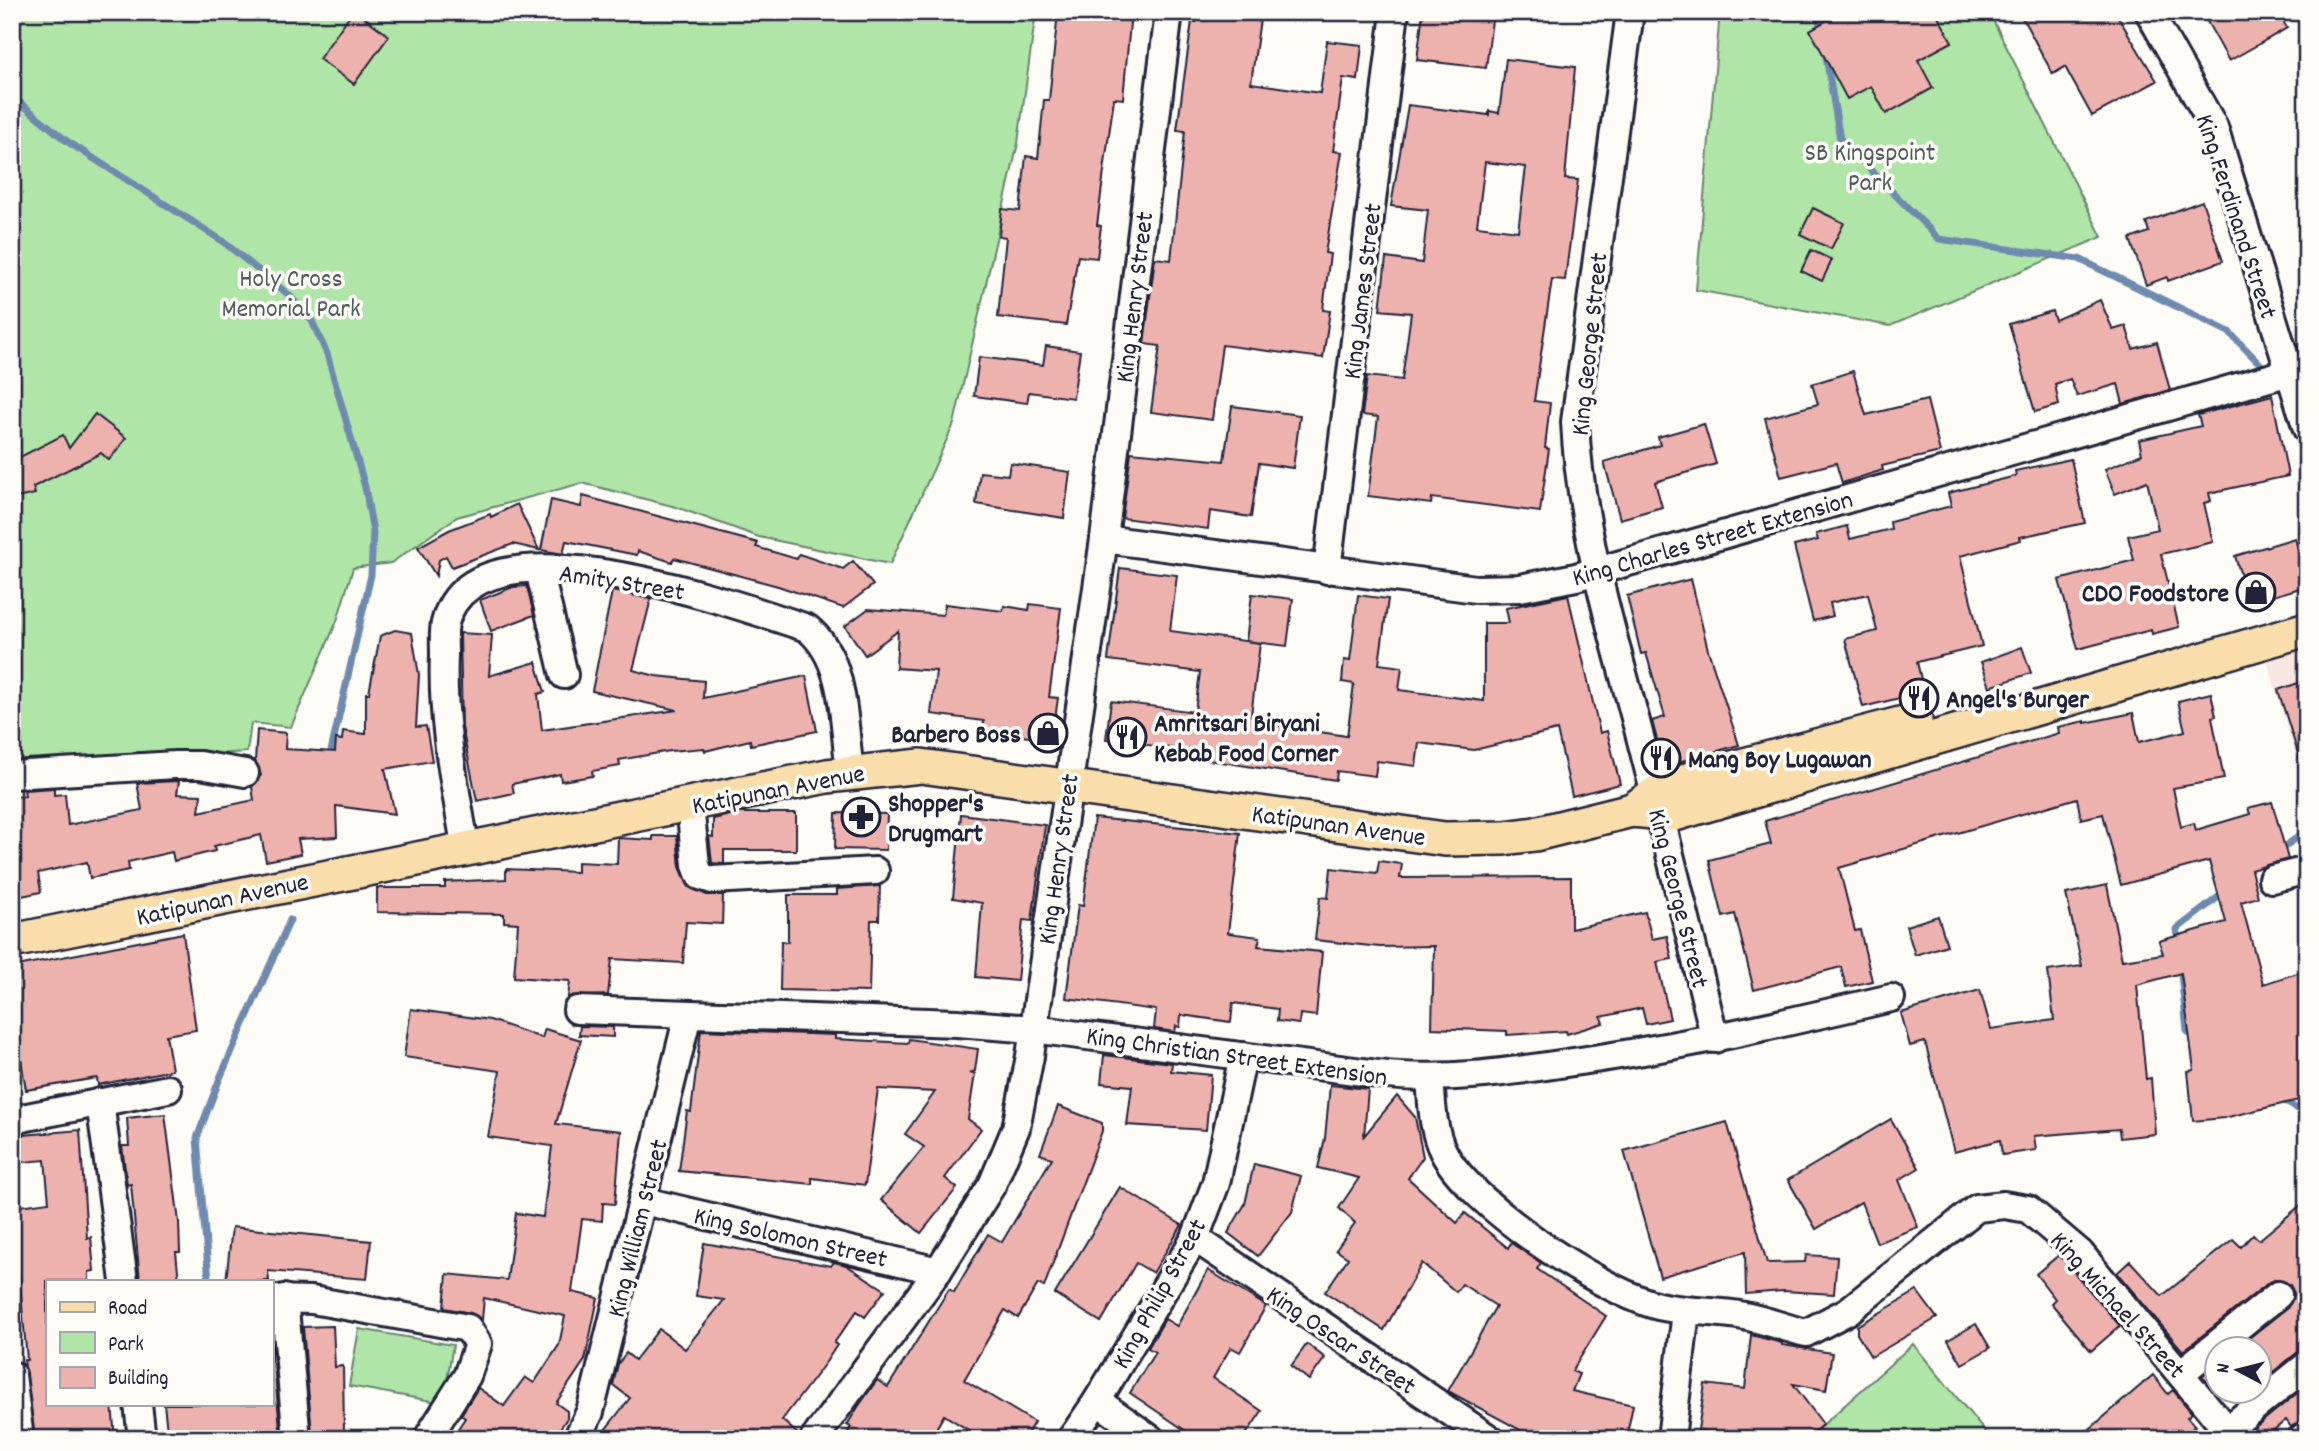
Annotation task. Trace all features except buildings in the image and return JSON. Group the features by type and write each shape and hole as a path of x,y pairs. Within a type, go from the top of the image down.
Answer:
{"main road":[{"name":"Katipunan Avenue","path":"12,941 850,772 920,766 1445,839 1504,838 1535,834 1649,805 1668,786 1890,727 2307,608"},
{"name":"Katipunan Avenue","path":"1649,805 1675,814 2307,629"}],"street":[{"name":"King Henry Street","path":"814,1439 938,1270 992,1185 1005,1159 1023,1094 1104,539 1169,12"},
{"name":"King James Street","path":"1327,570 1395,12"},
{"name":"King George Street","path":"1630,12 1575,422 1578,479 1649,805 1714,1039"},
{"name":"King Ferdinand Street","path":"2149,12 2214,127 2297,370 2307,429"},
{"name":"King Charles Street Extension","path":"1104,539 1476,589 1520,588 1596,571 2297,370"},
{"name":"Amity Street","path":"466,850 442,698 445,623 457,596 491,575 569,567 669,585 807,628 821,639 836,668 850,772"},
{"path":"539,570 564,675"},
{"path":"12,775 187,765 245,773"},
{"path":"690,805 695,865 699,876 712,880 875,872"},
{"path":"2272,879 2307,870"},
{"name":"King Christian Street Extension","path":"577,1010 1033,1028 1378,1074 1430,1078 1501,1073 1714,1039 1891,998"},
{"name":"King William Street","path":"577,1439 590,1412 688,1015"},
{"name":"King Philip Street","path":"1071,1439 1097,1401 1195,1238 1216,1182 1243,1056"},
{"name":"King Michael Street","path":"1430,1078 1433,1116 1442,1150 1464,1183 1492,1208 1596,1281 1625,1295 1686,1311 1744,1316 1806,1334 1847,1311 1978,1208 2004,1205 2028,1209 2080,1253 2230,1434"},
{"path":"12,1120 168,1089"},
{"path":"100,1102 124,1280"},
{"name":"King Solomon Street","path":"643,1201 938,1270"},
{"name":"King Oscar Street","path":"1195,1238 1490,1439"},
{"path":"2181,1373 2278,1295"},
{"path":"297,1439 278,1298 352,1306 468,1328 478,1344 467,1376 427,1439"},
{"path":"1671,1439 1686,1311"},
{"path":"2230,1434 2307,1365"},
{"path":"12,1375 20,1439"},
{"path":"1097,1401 1152,1439"},
{"path":"138,1406 142,1439"},
{"path":"2301,1439 2307,1434"}],"shaded area":[{"path":"2307,644 2307,765 2299,767 2266,657"}],"green space":[{"name":"Holy Cross Memorial Park","path":"12,12 1036,12 1018,143 954,424 890,564 759,537 676,507 582,483 457,517 391,563 353,568 337,621 291,727 251,723 247,752 12,766"},
{"name":"SB Kingspoint Park","path":"1720,12 1989,12 2102,237 1890,326 1696,290"},
{"path":"359,1329 453,1345 443,1403 349,1386"},
{"path":"1913,1344 1991,1439 1807,1439"}],"waterway":[{"path":"1818,12 1821,32"},
{"path":"1825,51 1840,139 1939,239 2079,259 2229,332 2268,372"},
{"path":"12,96 68,142 221,240 289,295 312,321 327,354 365,487 373,532 371,575 329,760"},
{"path":"2279,851 2307,830"},
{"path":"2179,944 2177,929 2225,892"},
{"path":"209,1280 197,1138 220,1078 290,920"},
{"path":"2181,973 2187,1031 2195,1037"},
{"path":"2281,1099 2307,1115"}],"place":[{"name":"CDO Foodstore","path":"2256,592"},
{"name":"Angel's Burger","path":"1919,698"},
{"name":"Barbero Boss","path":"1048,733"},
{"name":"Amritsari Biryani Kebab Food Corner","path":"1127,737"},
{"name":"Mang Boy Lugawan","path":"1661,758"},
{"name":"Shopper's Drugmart","path":"861,817"}]}
